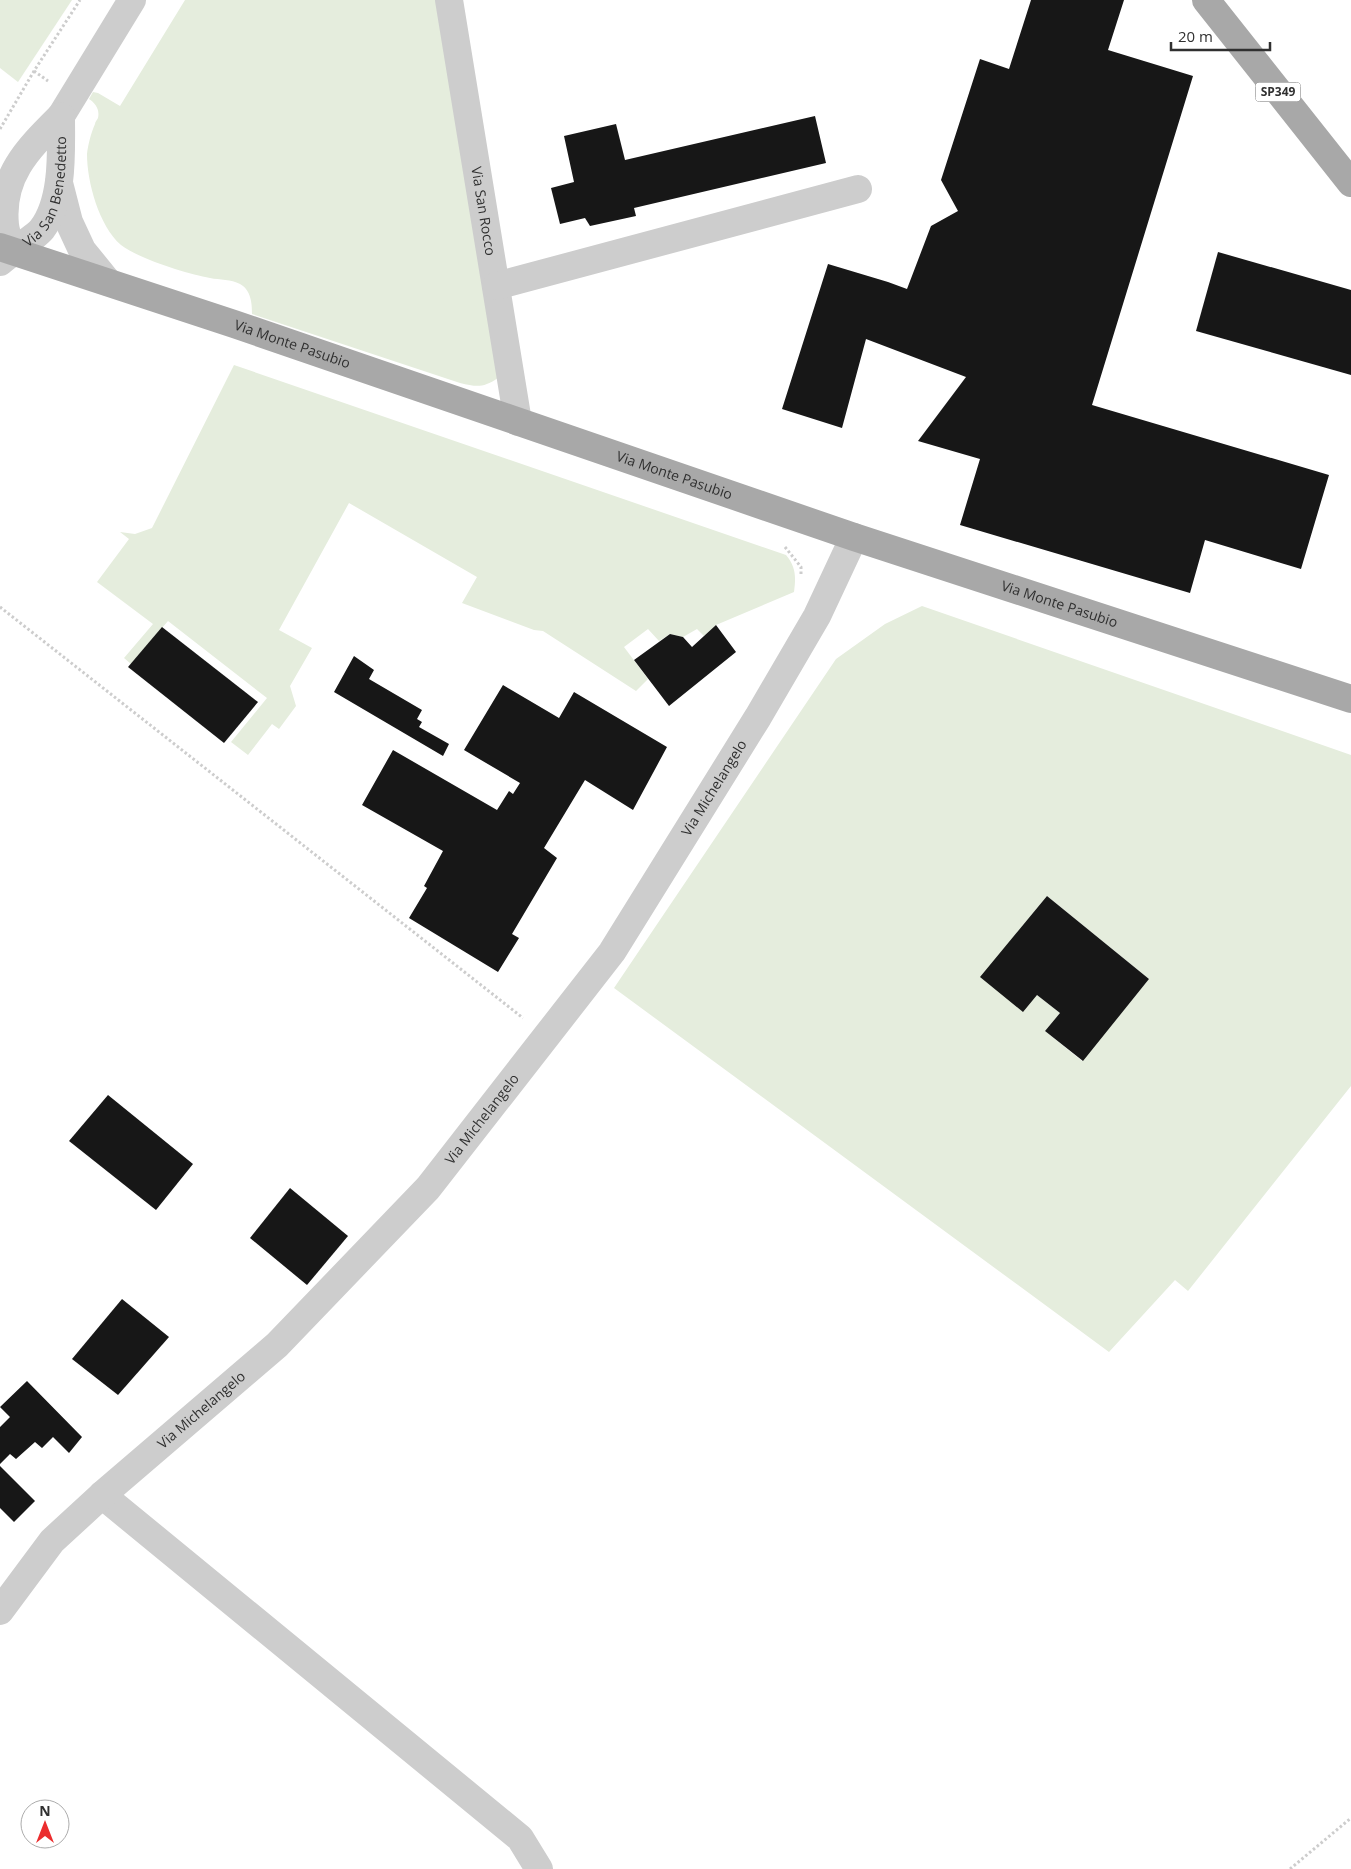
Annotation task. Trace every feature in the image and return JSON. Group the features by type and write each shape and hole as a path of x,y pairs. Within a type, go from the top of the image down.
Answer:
{"main road":[{"name":"SP349","path":"1206,0 1351,183"},
{"name":"Via Monte Pasubio","path":"4,253 108,282 244,327 854,537 1351,699"}],"street":[{"name":"Via San Benedetto","path":"4,253 4,178 22,155 67,108 132,0"},
{"name":"Via San Rocco","path":"449,0 518,422"},
{"name":"Via San Benedetto","path":"4,253 42,229 53,206 67,108"},
{"path":"58,181 69,222 82,250 108,282"},
{"path":"496,286 858,189"},
{"name":"Via Michelangelo","path":"0,1611 52,1541 102,1495 277,1345 428,1188 612,952 758,716 817,616 854,537"},
{"path":"102,1495 520,1838 539,1869"}],"path":[{"path":"0,129 80,0"},
{"path":"34,72 67,108"},
{"path":"780,541 790,551 800,567 801,577"},
{"path":"0,608 546,1036"},
{"path":"1290,1869 1351,1818"}],"green space":[{"path":"0,0 72,0 18,82 0,68"},
{"path":"185,0 436,0 498,378 480,386 460,383 252,314 249,293 237,282 189,273 151,261 121,245 113,237 106,227 96,203 89,177 87,150 95,122 98,118 98,112 93,102 89,99 93,92 98,93 120,106"},
{"path":"234,365 786,555 792,564 794,572 794,592 716,625 704,636 697,629 683,637 670,634 659,641 648,629 624,647 648,679 636,691 543,631 534,630 462,603 477,577 349,503 279,630 312,648 290,686 296,706 279,729 272,724 248,755 231,742 267,698 168,621 131,664 124,658 153,624 97,582 129,539 120,532 135,534 152,528"},
{"path":"922,606 1351,755 1351,1086 1188,1291 1175,1280 1109,1352 614,988 836,659 885,624","holes":["1047,896 1149,979 1082,1061 1045,1031 1060,1013 1037,995 981,977"]}],"building":[{"path":"1031,0 1124,0 1108,50 1193,76 1092,405 1329,475 1301,569 1205,540 1190,593 960,525 980,459 918,441 966,377 866,339 842,428 782,409 828,264 907,289 931,226 958,211 941,180 980,59 1009,69"},
{"path":"815,116 826,163 634,208 636,216 590,226 585,218 560,224 551,188 574,182 564,136 616,124 625,160"},
{"path":"1218,252 1351,290 1351,375 1196,331"},
{"path":"716,625 736,652 669,706 634,660 670,634 683,637 692,647"},
{"path":"162,627 258,702 224,743 128,667"},
{"path":"354,656 374,670 369,679 422,710 417,719 422,722 419,727 449,744 443,756 334,692"},
{"path":"503,685 559,718 574,692 667,747 633,810 585,780 544,848 557,858 512,934 519,938 498,972 409,918 427,888 424,886 443,851 362,805 393,750 497,810 509,791 513,794 520,783 464,750"},
{"path":"1047,896 1149,979 1083,1061 1045,1031 1060,1013 1037,995 1023,1012 980,977"},
{"path":"108,1095 193,1164 156,1210 69,1141"},
{"path":"290,1188 348,1236 307,1285 250,1238"},
{"path":"122,1299 169,1337 118,1395 72,1359"},
{"path":"27,1381 82,1437 69,1453 53,1437 42,1448 35,1442 16,1459 10,1454 0,1464 0,1427 10,1417 0,1407"},
{"path":"0,1466 35,1501 14,1522 0,1508"}]}
